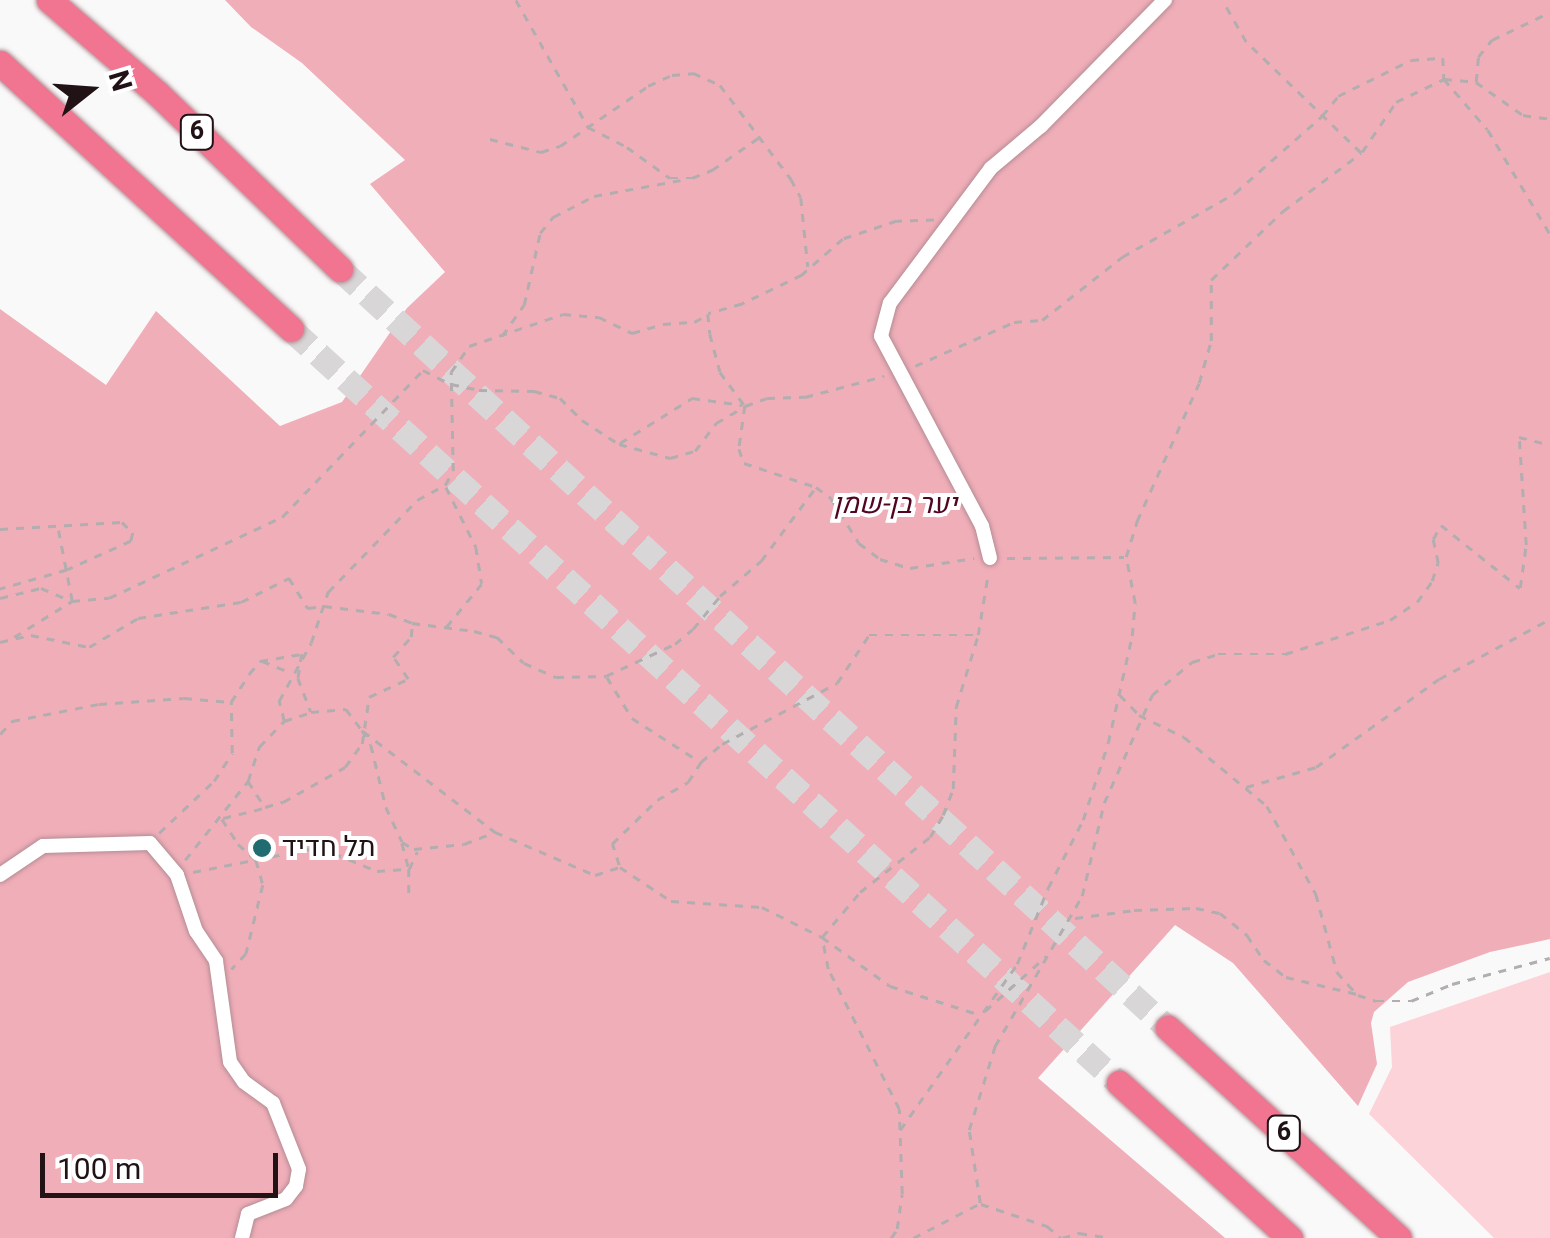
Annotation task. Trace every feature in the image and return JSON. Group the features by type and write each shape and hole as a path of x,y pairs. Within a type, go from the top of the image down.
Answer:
{"highway":[{"name":"6","path":"49,0 157,93 340,269"},
{"path":"65,0 157,93"},
{"path":"0,62 291,329"},
{"name":"6","path":"1168,1028 1399,1238"},
{"path":"1119,1083 1290,1238"}],"street":[{"path":"990,558 982,526 881,336 890,304 991,168 1041,126 1165,0"},
{"path":"0,874 43,846 150,843 178,874 196,931 216,961 223,1034 230,1062 244,1082 273,1104 299,1170 296,1186 286,1199 248,1214 242,1238"}],"path":[{"path":"516,0 588,127 628,147 670,178 692,178"},
{"path":"1222,0 1246,42 1361,153"},
{"path":"1476,82 1478,57 1492,40 1550,12"},
{"path":"8,640 72,601 108,598 143,585 190,556 282,516 424,370 452,384 479,390 534,391 560,398 582,420 619,444 670,458 695,451 716,423 744,406 767,398 805,397 902,372 1014,322 1042,320 1122,256 1235,193 1322,116 1338,96 1411,60 1442,58 1444,79 1488,130 1550,234"},
{"path":"490,139 541,152 560,146 648,86 672,75 693,74 720,85 801,198 808,269"},
{"path":"900,1130 1017,964 1048,888 1083,820 1119,694 1134,603 1126,557 1136,521 1199,383 1211,341 1210,280 1282,211 1361,153 1396,102 1444,79 1476,82 1523,115 1550,119"},
{"path":"501,338 524,306 540,233 553,218 609,192 692,178 759,137"},
{"path":"284,721 279,701 302,654 312,643 324,606 341,576 417,500 445,485 453,472 450,372 469,346 563,314 598,317 632,333 663,324 694,322 742,304 808,269 842,238 916,218 948,222"},
{"path":"708,314 720,372 744,406 739,450 744,463 816,487 831,498 859,543 880,559 910,568 990,558 1126,557"},
{"path":"619,444 692,398 744,406"},
{"path":"980,1203 969,1130 995,1046 1072,918 1082,896 1095,830 1140,716 1165,681 1192,662 1218,654 1284,654 1390,620 1418,602 1438,563 1433,539 1441,525 1520,588 1526,545 1520,436 1550,445"},
{"path":"445,485 476,546 482,584 446,628"},
{"path":"0,642 32,635 89,647 138,618 241,602 289,578 308,608 324,606 389,614 412,624 497,637 524,663 556,677 606,676 675,644 693,629 720,596 761,561 816,487"},
{"path":"0,529 122,522 132,533 130,541 67,570 0,589"},
{"path":"57,524 72,601"},
{"path":"822,937 860,892 930,837 943,815 954,789 956,707 978,635 990,558"},
{"path":"0,598 41,588 72,601"},
{"path":"1244,787 1316,767 1440,679 1550,619"},
{"path":"222,818 284,802 346,766 362,744 369,698 408,679 394,657 410,637 412,624"},
{"path":"978,635 869,635 837,684 722,744 701,762 688,782 658,800 612,844 620,867 671,901 762,907 822,937 890,986 980,1015"},
{"path":"150,843 214,781 232,753 231,702 260,661 302,654"},
{"path":"302,654 298,678 311,712"},
{"path":"260,661 298,678"},
{"path":"606,676 632,718 701,762"},
{"path":"1119,694 1140,716 1184,737 1268,806 1316,894 1337,972 1358,995"},
{"path":"0,734 12,721 99,704 184,698 231,702"},
{"path":"178,874 193,844 222,818 248,781 258,747 284,721 311,712 346,709 370,745 386,807 409,869 409,898"},
{"path":"362,730 495,832 595,875 620,867"},
{"path":"248,781 265,807"},
{"path":"220,981 246,954 263,885 256,860 238,844 222,818"},
{"path":"402,842 418,851 464,844 495,832"},
{"path":"178,874 319,847 378,871 409,869"},
{"path":"409,869 418,851"},
{"path":"1072,918 1134,910 1196,908 1220,913 1247,935 1264,960 1286,977 1376,1002 1411,1001 1452,984 1550,958"},
{"path":"822,937 828,970 890,1086 900,1130 902,1194 898,1229 892,1238"},
{"path":"980,1015 1047,955"},
{"path":"913,1238 980,1203 1047,1226 1061,1238 1079,1233 1110,1238"}],"shaded area":[{"path":"1550,972 1550,1238 1494,1238 1369,1114 1392,1067 1390,1027"}],"green space":[{"name":"יער בן-שמן","path":"225,0 1550,0 1550,939 1490,952 1408,982 1374,1012 1371,1023 1377,1064 1358,1106 1233,963 1175,925 1038,1078 1225,1238 0,1238 0,309 106,385 156,311 280,426 342,402 407,308 445,272 370,184 405,160 302,63 251,27"}],"tunnel":[{"path":"340,269 1168,1028"},
{"path":"291,329 1119,1083"}],"place":[{"name":"תל חדיד","path":"262,848"}]}
